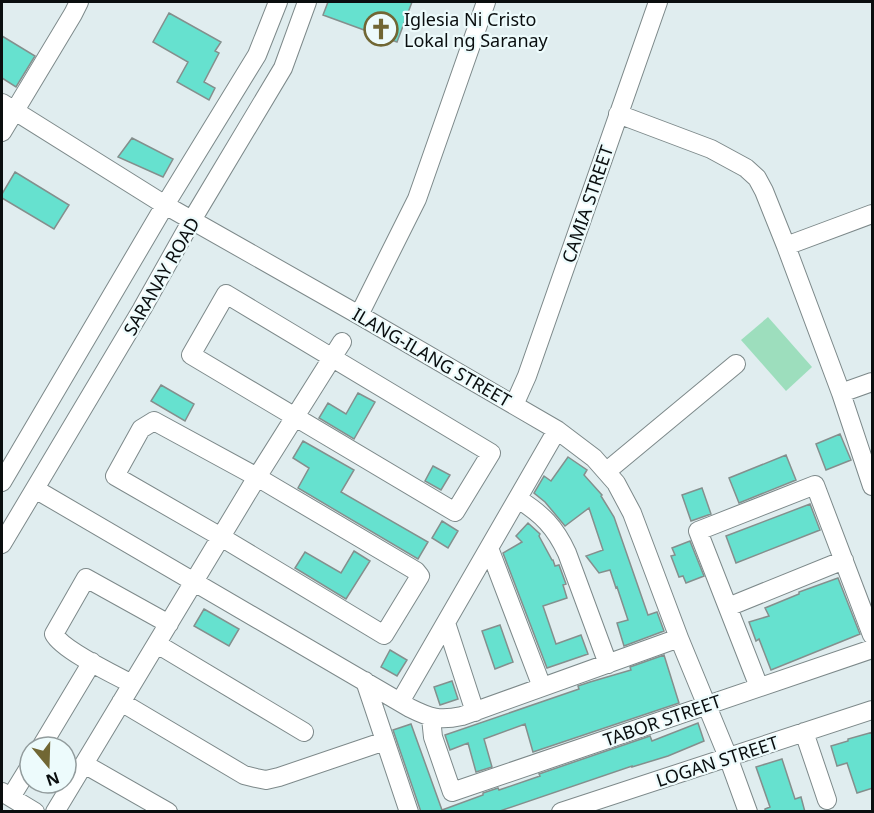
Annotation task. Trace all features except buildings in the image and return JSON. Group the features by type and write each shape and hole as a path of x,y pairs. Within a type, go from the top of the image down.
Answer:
{"street":[{"path":"2,132 8,107 79,2"},
{"name":"SARANAY ROAD","path":"2,482 165,205 257,56 278,2"},
{"name":"SARANAY ROAD","path":"2,544 283,68 307,2"},
{"path":"359,315 417,199 486,2"},
{"name":"CAMIA STREET","path":"514,405 527,376 658,2"},
{"name":"ILANG-ILANG STREET","path":"8,107 165,205 557,430 587,452 607,471 632,513 748,812"},
{"path":"618,114 711,149 746,168 757,178 786,246 871,475"},
{"path":"786,246 873,214"},
{"path":"226,294 337,350 491,453 455,512 191,355 226,294"},
{"path":"55,812 257,477 337,350"},
{"path":"607,471 736,364"},
{"path":"841,393 873,382"},
{"path":"154,421 257,477 416,571 420,576 384,635 221,537 114,476 141,429 154,421"},
{"path":"400,702 557,430"},
{"path":"759,687 698,531 815,485 873,635"},
{"path":"35,489 431,718 451,718 475,712 679,638"},
{"path":"518,499 542,516 560,539 608,664"},
{"path":"489,548 542,687"},
{"path":"728,607 844,560"},
{"path":"132,684 69,649 54,634 86,578 169,624"},
{"path":"446,623 475,712"},
{"path":"157,644 304,732"},
{"name":"TABOR STREET","path":"431,718 433,737 452,792 873,649"},
{"path":"48,735 92,662"},
{"path":"365,681 404,810"},
{"path":"121,702 234,770 266,780 385,741"},
{"name":"LOGAN STREET","path":"561,812 873,710"},
{"path":"804,732 827,800"},
{"path":"84,764 168,812"},
{"path":"18,780 6,794 35,812"}],"green space":[{"path":"768,317 812,367 786,391 741,340"}],"place":[{"name":"Iglesia Ni Cristo Lokal ng Saranay","path":"381,29"}]}
